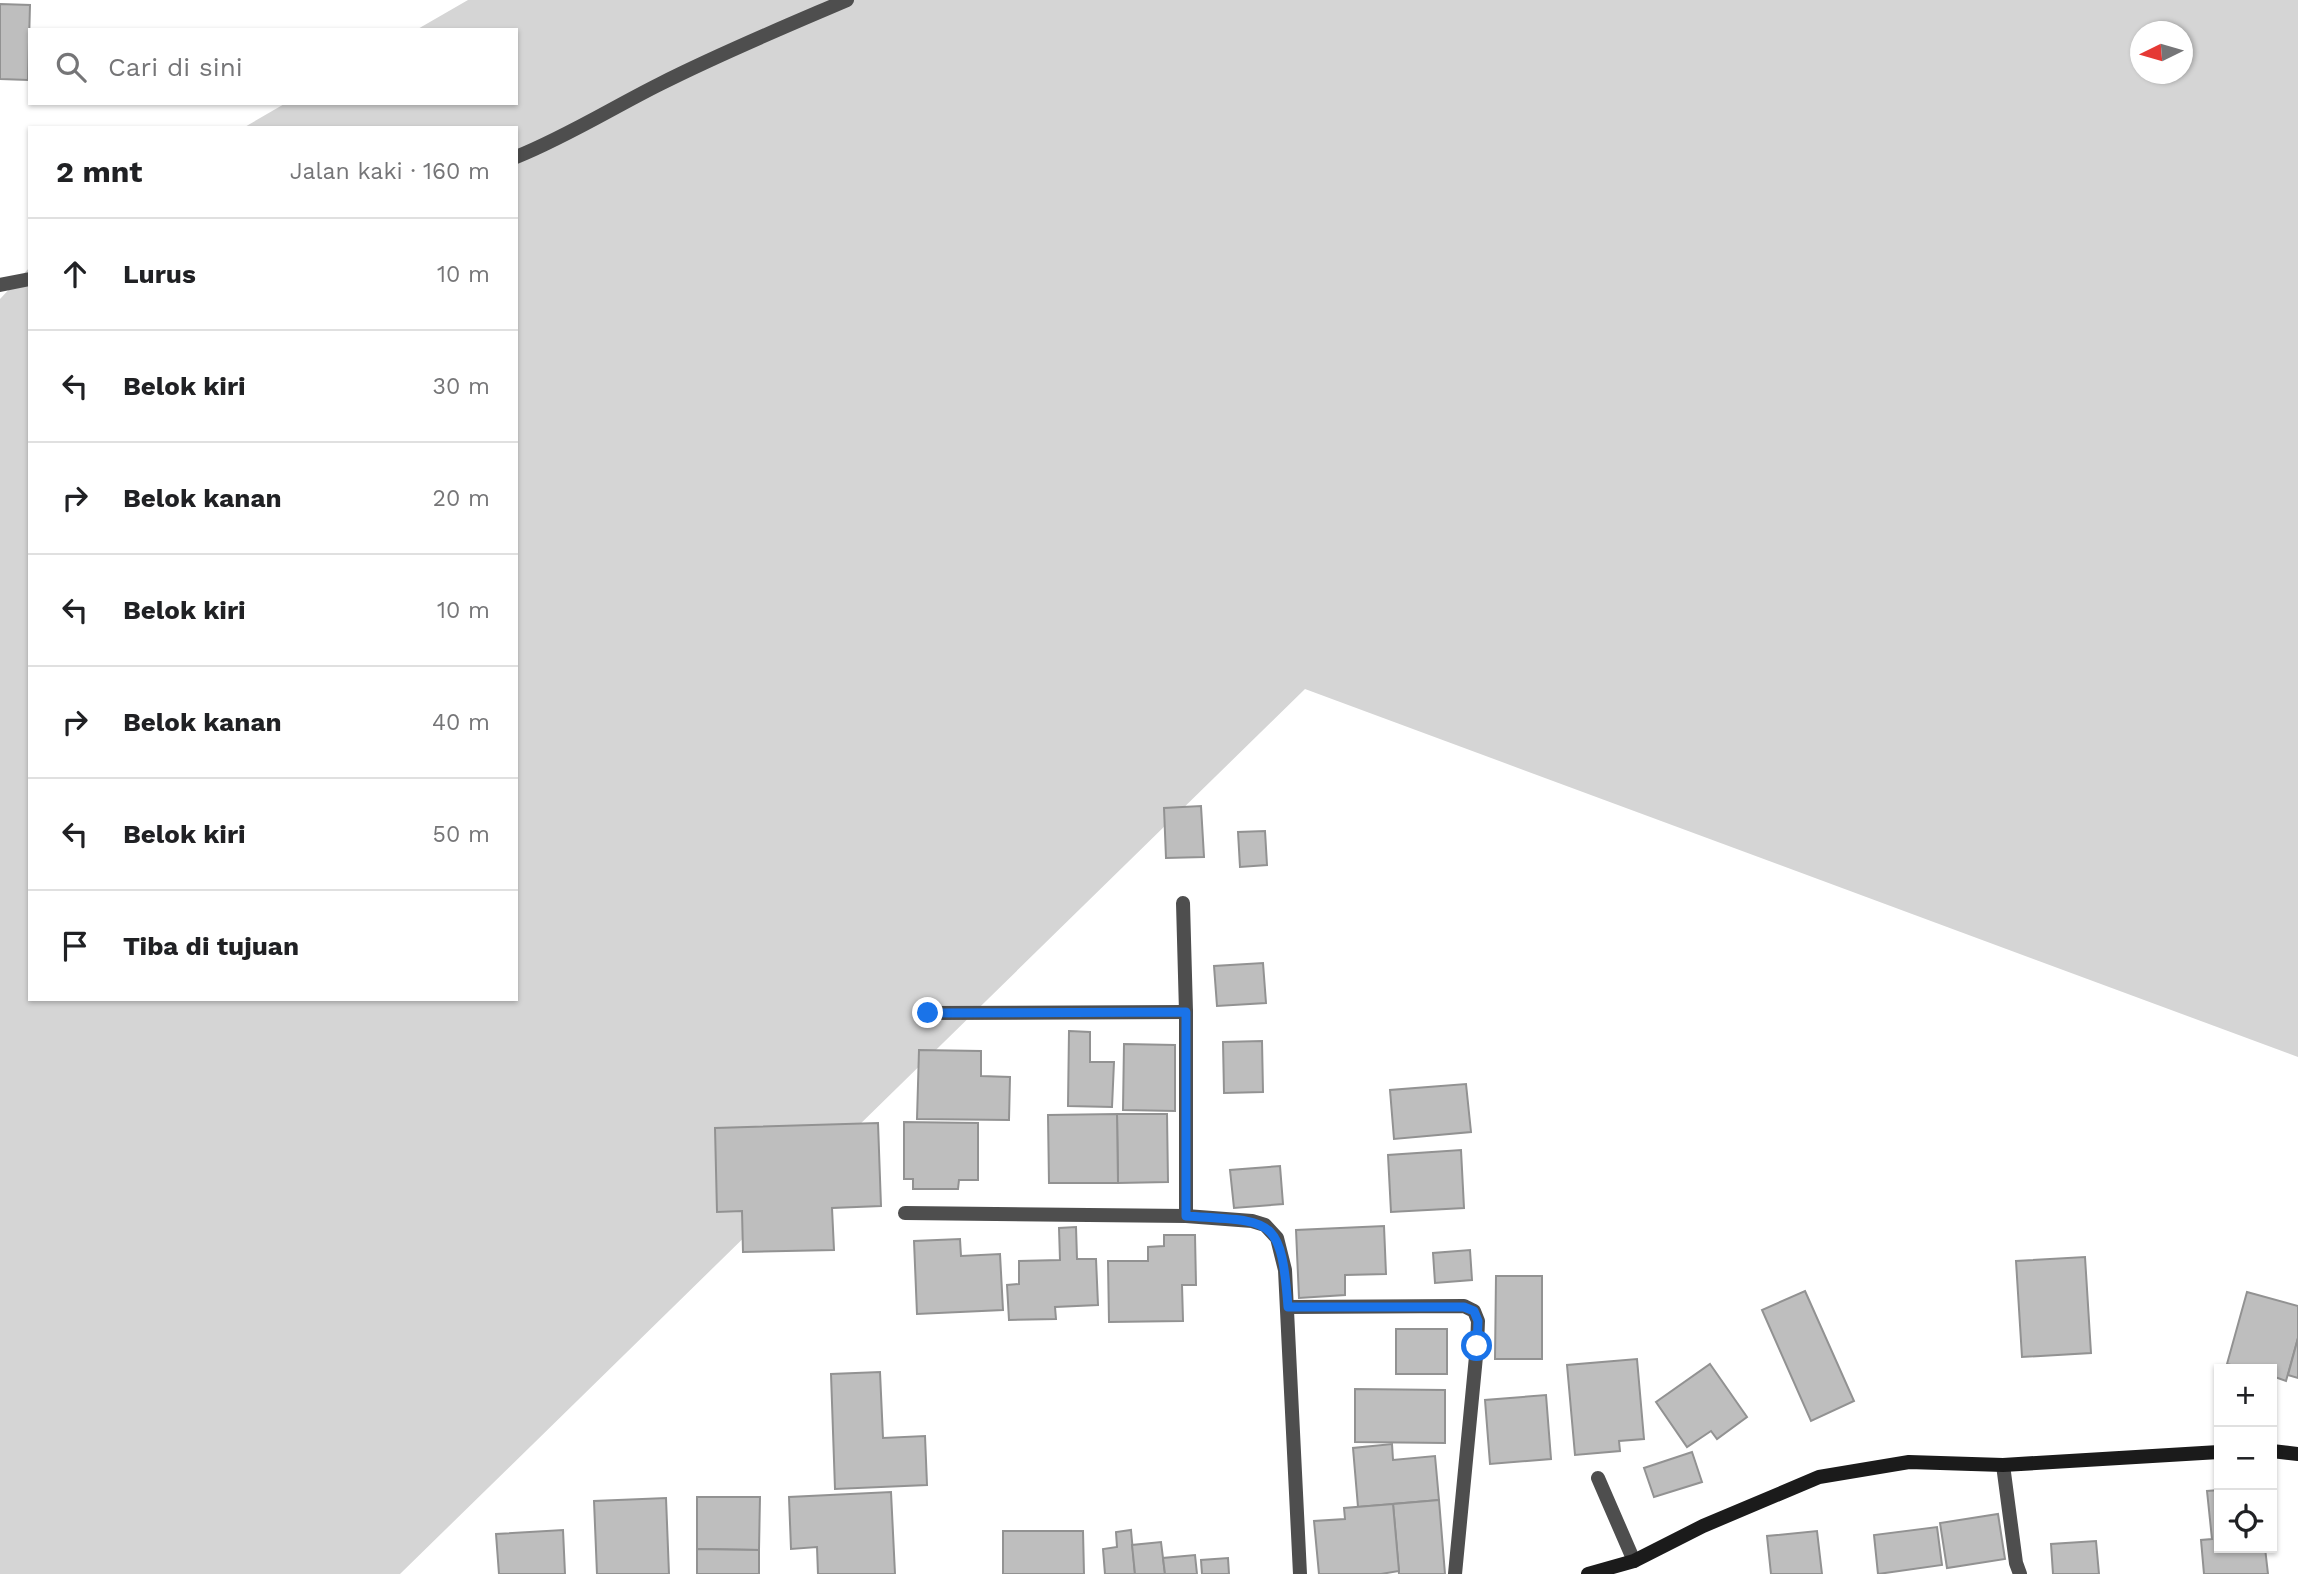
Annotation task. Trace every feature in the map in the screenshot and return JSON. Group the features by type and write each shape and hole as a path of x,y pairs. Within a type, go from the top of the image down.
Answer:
{"street":[{"path":"518,156 684,72 847,0"},
{"path":"0,285 28,279"},
{"path":"1183,903 1186,1216"},
{"path":"928,1013 1186,1012"},
{"path":"905,1213 1186,1216 1252,1221 1265,1225 1277,1238 1285,1270 1300,1574"},
{"path":"1288,1307 1464,1307 1474,1311 1478,1321 1477,1346 1455,1574"},
{"path":"1588,1574 1635,1568 1703,1526 1819,1477 1909,1462 2003,1465 2214,1452"},
{"path":"2277,1452 2298,1454"},
{"path":"2003,1465 2016,1563 2020,1574"},
{"path":"1598,1478 1635,1568"}],"shaded area":[{"path":"468,0 2298,0 2298,1057 1305,689 400,1574 0,1574 0,299 28,269 28,1001 518,1001 518,126 246,126 283,105 518,105 518,28 419,28"}],"building":[{"path":"0,4 30,5 28,80 0,79"},
{"path":"1201,806 1204,857 1166,858 1164,808"},
{"path":"1265,831 1267,865 1240,867 1238,832"},
{"path":"1263,963 1266,1003 1217,1006 1214,966"},
{"path":"1069,1031 1090,1032 1090,1062 1114,1062 1112,1107 1068,1106"},
{"path":"1262,1041 1263,1092 1224,1093 1223,1042"},
{"path":"1124,1044 1175,1045 1175,1111 1123,1110"},
{"path":"919,1050 981,1051 981,1076 1010,1077 1009,1120 917,1119"},
{"path":"1466,1084 1471,1132 1394,1139 1390,1090"},
{"path":"1117,1114 1167,1114 1168,1182 1118,1183"},
{"path":"1117,1114 1118,1183 1049,1183 1048,1115"},
{"path":"904,1122 978,1123 978,1180 959,1180 958,1189 913,1189 913,1179 904,1179"},
{"path":"878,1123 881,1206 832,1208 834,1250 743,1252 742,1211 717,1212 715,1128"},
{"path":"1461,1150 1464,1208 1391,1212 1388,1155"},
{"path":"1280,1166 1283,1204 1234,1208 1230,1170"},
{"path":"1384,1226 1386,1274 1345,1275 1345,1295 1299,1298 1296,1230"},
{"path":"1076,1227 1077,1259 1096,1259 1098,1305 1055,1307 1056,1319 1009,1320 1007,1285 1019,1284 1019,1261 1060,1260 1059,1228"},
{"path":"1164,1235 1195,1235 1196,1285 1182,1285 1183,1321 1109,1322 1108,1261 1148,1261 1148,1247 1164,1246"},
{"path":"960,1239 961,1256 1000,1254 1003,1310 917,1314 914,1241"},
{"path":"1470,1250 1472,1280 1435,1283 1433,1253"},
{"path":"2085,1257 2091,1353 2022,1357 2016,1261"},
{"path":"1496,1276 1542,1276 1542,1359 1495,1359"},
{"path":"1805,1291 1854,1401 1811,1421 1762,1310"},
{"path":"2247,1292 2298,1306 2298,1338 2286,1381 2277,1378 2277,1364 2227,1364"},
{"path":"1396,1329 1447,1329 1447,1374 1396,1374"},
{"path":"2298,1338 2298,1378 2288,1375"},
{"path":"1637,1359 1644,1439 1619,1441 1620,1451 1575,1455 1567,1365"},
{"path":"1710,1364 1747,1417 1717,1439 1711,1431 1687,1447 1656,1402"},
{"path":"880,1372 883,1438 925,1436 927,1485 835,1489 831,1374"},
{"path":"1355,1389 1445,1390 1445,1443 1355,1442"},
{"path":"1546,1395 1551,1459 1490,1464 1485,1400"},
{"path":"1392,1444 1393,1460 1435,1456 1439,1500 1358,1507 1353,1448"},
{"path":"1692,1452 1702,1482 1654,1497 1644,1468"},
{"path":"2214,1490 2214,1553 2266,1553 2268,1574 2204,1574 2201,1540 2212,1539 2207,1491"},
{"path":"891,1492 895,1574 818,1574 817,1547 791,1549 789,1497"},
{"path":"697,1497 760,1497 759,1550 697,1549"},
{"path":"666,1498 669,1574 597,1574 594,1501"},
{"path":"1439,1500 1445,1574 1399,1574 1393,1504"},
{"path":"1393,1504 1399,1571 1381,1574 1319,1574 1314,1521 1345,1519 1344,1508"},
{"path":"1998,1514 2005,1559 1947,1568 1940,1523"},
{"path":"1937,1527 1942,1565 1878,1574 1874,1535"},
{"path":"563,1530 565,1574 499,1574 496,1534"},
{"path":"1131,1530 1135,1574 1105,1574 1103,1549 1117,1547 1116,1532"},
{"path":"1003,1531 1083,1531 1084,1574 1003,1574"},
{"path":"1817,1531 1822,1574 1771,1574 1767,1536"},
{"path":"2096,1541 2099,1574 2053,1574 2051,1544"},
{"path":"1161,1542 1165,1574 1135,1574 1132,1545"},
{"path":"697,1549 759,1550 759,1574 697,1574"},
{"path":"1195,1555 1197,1574 1165,1574 1163,1558"},
{"path":"1228,1558 1229,1574 1202,1574 1201,1560"}],"route":[{"path":"928,1013 1186,1012 1186,1216 1252,1221 1265,1225 1277,1238 1285,1270 1288,1307 1464,1307 1474,1311 1478,1321 1477,1346"}]}
